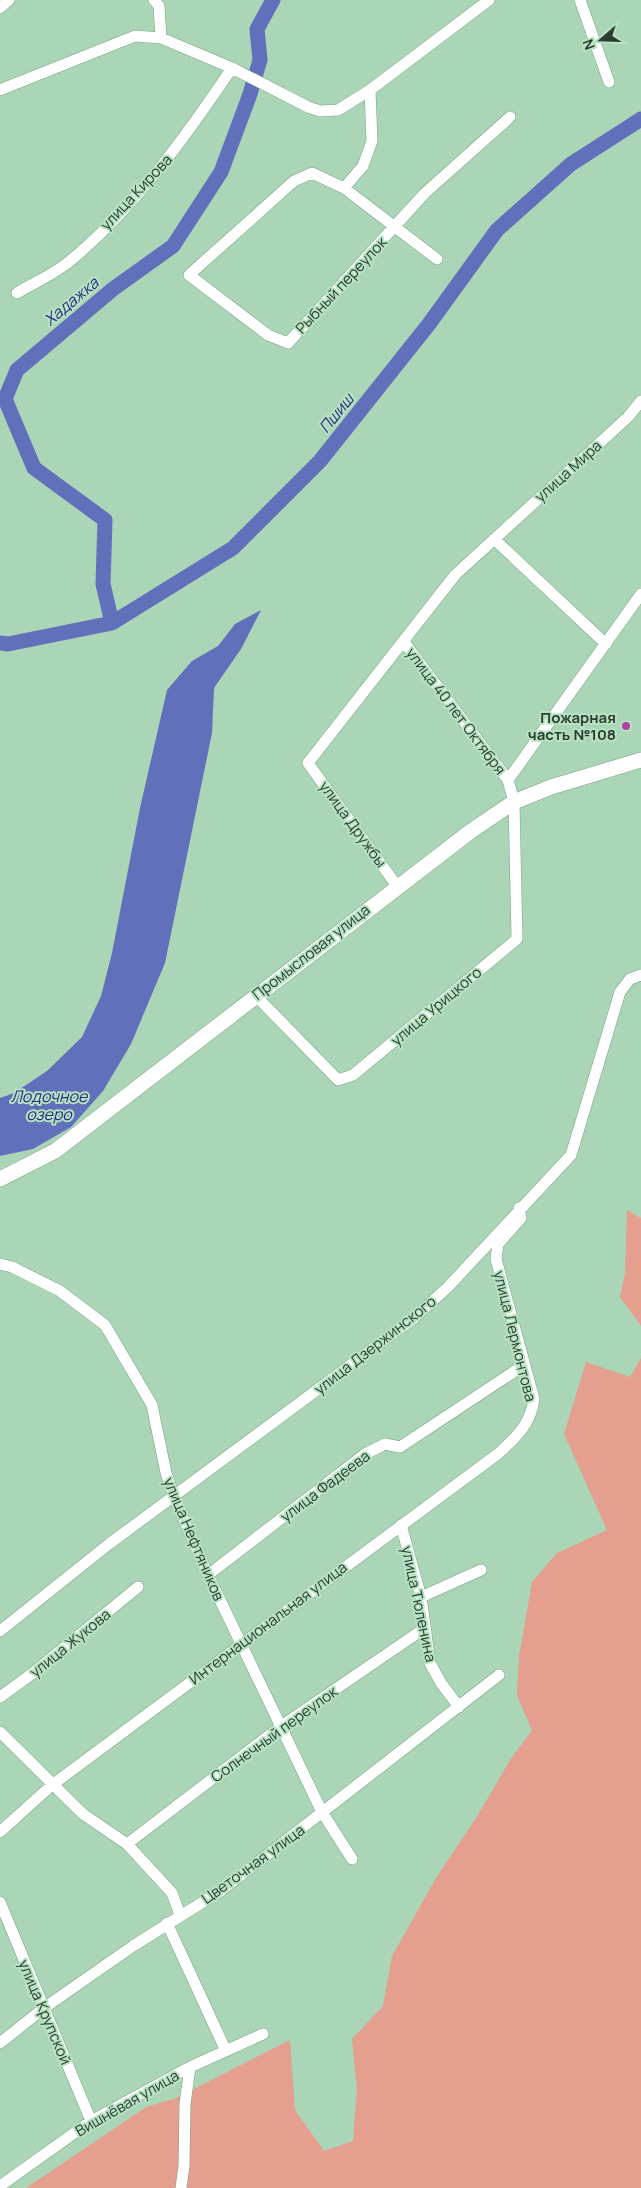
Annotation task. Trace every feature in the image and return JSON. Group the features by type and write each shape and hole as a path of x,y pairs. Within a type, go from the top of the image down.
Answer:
{"main road":[{"name":"Промысловая улица","path":"0,1179 14,1174 55,1151 397,886 470,831 514,802 551,787 641,760"}],"street":[{"path":"0,8 9,0"},
{"path":"154,0 159,6 161,38"},
{"path":"0,90 135,36 161,38 235,70 320,111 338,110 370,90 489,0"},
{"path":"580,0 609,82"},
{"name":"улица Кирова","path":"17,293 69,262 146,186 235,70"},
{"path":"344,188 363,166 372,141 370,90"},
{"name":"Рыбный переулок","path":"437,259 394,228 344,188 312,174 294,181 189,276 268,335 288,343 394,228 425,193 510,117"},
{"name":"улица Мира","path":"308,763 455,575 628,417 641,401"},
{"path":"494,539 606,644"},
{"path":"514,802 508,780 641,594"},
{"name":"улица 40 лет Октября","path":"404,642 508,780"},
{"name":"улица Дружбы","path":"308,763 397,886"},
{"name":"улица Урицкого","path":"255,995 338,1080 353,1075 517,939 514,802"},
{"name":"улица Дзержинского","path":"0,1631 109,1544 414,1318 448,1287 519,1208 571,1156 620,992 630,979 641,975"},
{"name":"улица Лермонтова","path":"519,1208 521,1218 498,1244 496,1259 534,1399 532,1413"},
{"name":"улица Нефтяников","path":"0,1264 12,1267 60,1291 105,1325 152,1405 166,1473 174,1497 208,1575 322,1812 352,1859"},
{"name":"улица Фадеева","path":"208,1575 365,1454 385,1444 400,1447 524,1366"},
{"name":"Интернациональная улица","path":"0,1832 52,1785 499,1453 523,1430 532,1413"},
{"name":"улица Тюленина","path":"401,1525 421,1597 430,1663 440,1682 459,1707"},
{"path":"421,1597 480,1570"},
{"name":"улица Жукова","path":"0,1696 33,1673 138,1588"},
{"name":"Солнечный переулок","path":"127,1844 280,1727 425,1628"},
{"name":"Цветочная улица","path":"0,2043 44,2008 167,1923 222,1890 499,1675"},
{"path":"0,1732 83,1814 127,1844 172,1893 180,1915"},
{"name":"улица Крупской","path":"0,1902 91,2120"},
{"path":"167,1923 226,2050"},
{"name":"Вишнёвая улица","path":"0,2186 91,2120 190,2066 263,2034"},
{"path":"181,2188 184,2166 185,2104 190,2066"}],"shaded area":[{"path":"627,1210 641,1218 641,1326 620,1297 625,1273"},
{"path":"641,1358 641,2188 26,2188 146,2107 176,2098 290,2040 295,2110 324,2151 353,2141 357,2088 352,2039 383,2006 392,1956 436,1878 478,1815 510,1760 532,1730 517,1696 519,1656 532,1582 557,1553 607,1530 564,1434 586,1362 630,1377"}],"water":[{"name":"Лодочное озеро","path":"261,610 241,649 214,688 212,733 165,963 131,1044 103,1091 71,1127 33,1149 0,1156 0,1098 14,1093 47,1071 82,1037 101,996 112,953 140,808 167,690 192,661 218,646 235,624"}],"waterway":[{"name":"Хадажка","path":"112,623 103,584 105,520 34,468 5,399 17,370 113,289 173,246 221,172 250,94 260,60 257,29 273,0"},
{"name":"Пшиш","path":"0,643 8,644 112,623 233,548 320,461 429,324 497,230 571,164 641,119"}],"place":[{"name":"Пожарная часть №108","path":"626,726"}]}
